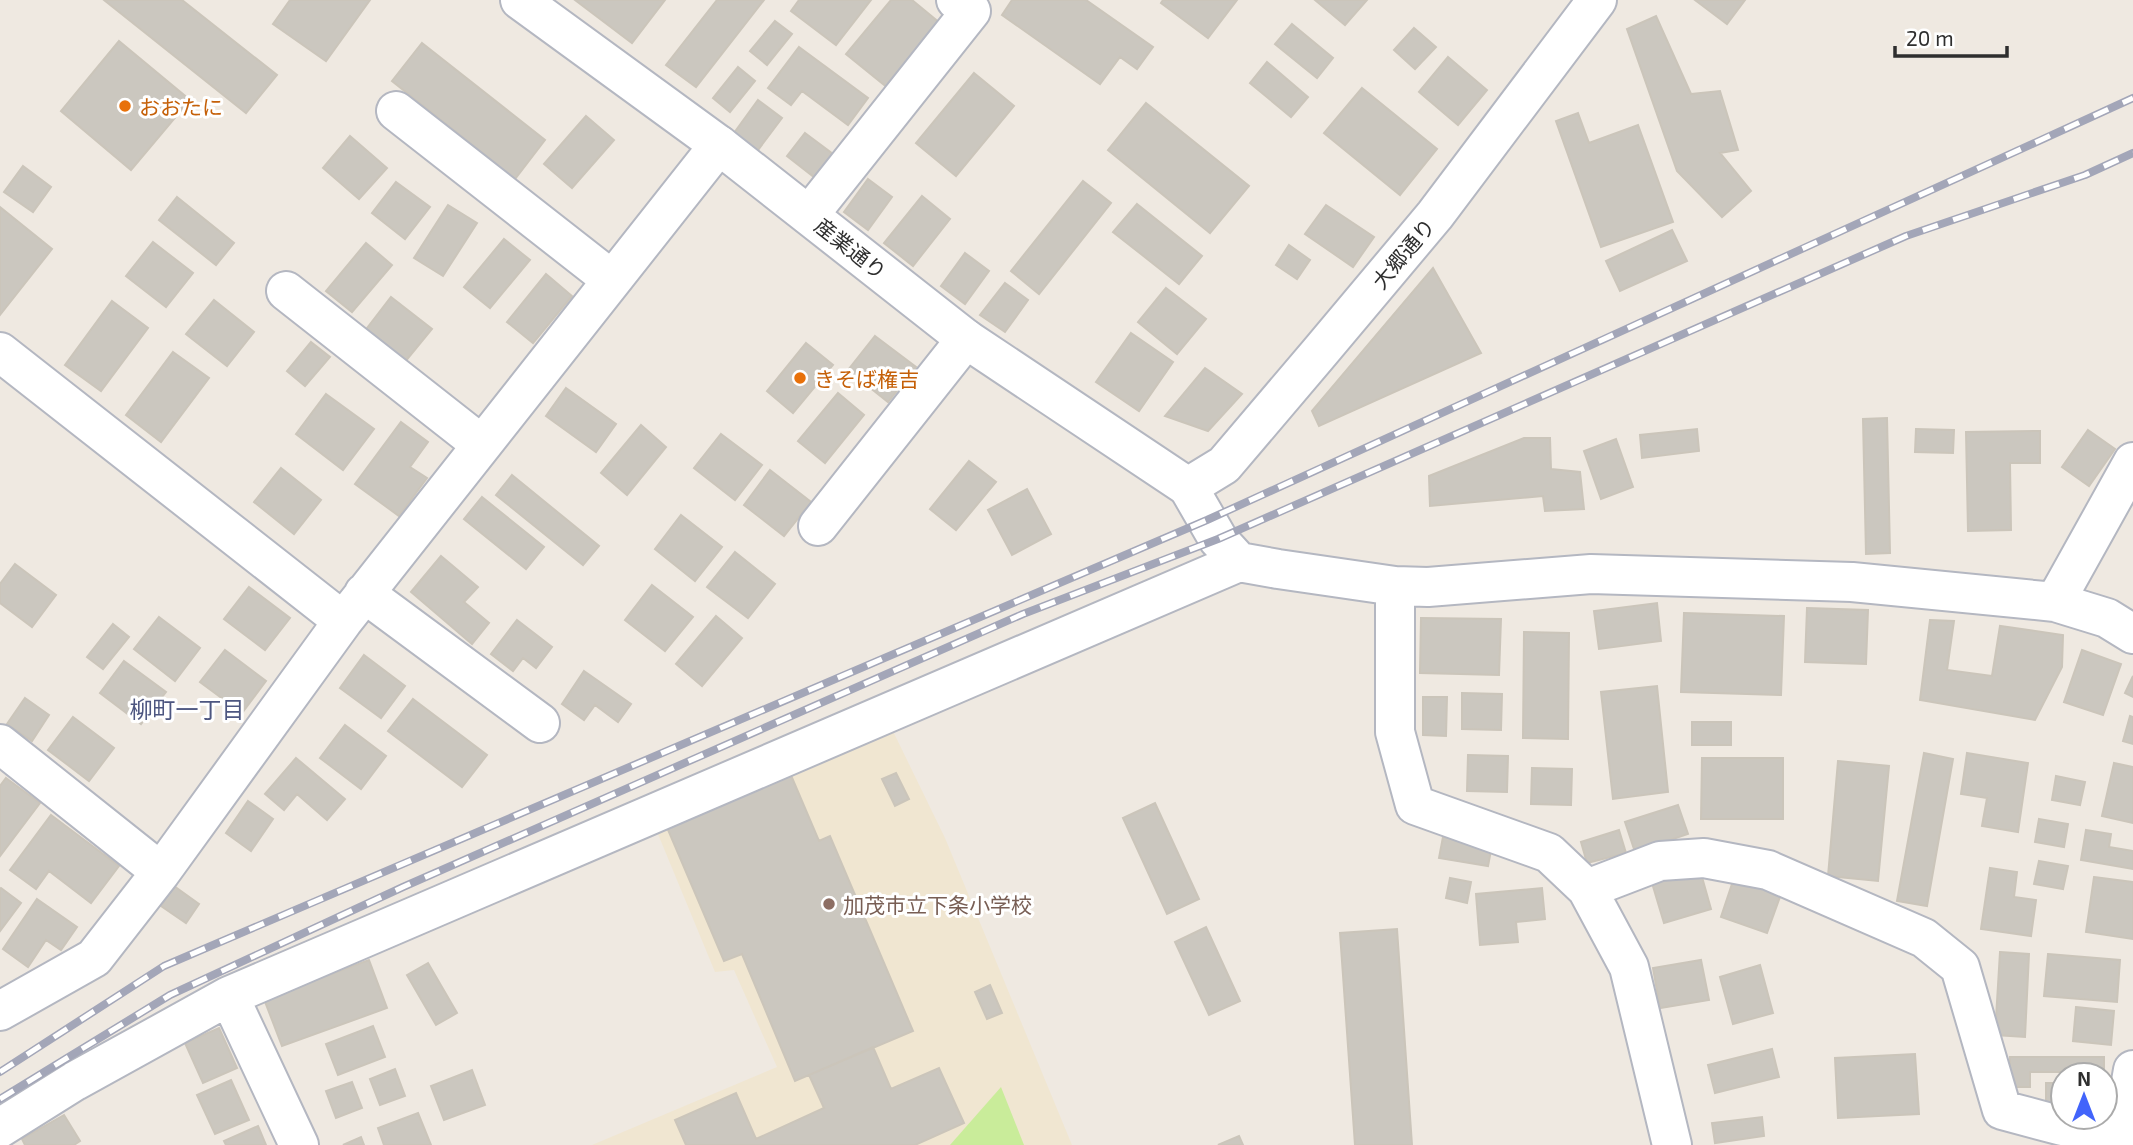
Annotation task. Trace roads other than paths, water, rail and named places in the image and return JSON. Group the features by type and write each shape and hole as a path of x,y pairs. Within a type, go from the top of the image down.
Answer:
{"street":[{"name":"産業通り","path":"520,0 719,145 966,338 1188,486"},
{"path":"809,215 971,11 956,0"},
{"name":"大郷通り","path":"1188,486 1224,465 1320,352 1435,215 1598,0"},
{"path":"396,111 612,280"},
{"path":"0,1012 94,958 161,872 353,607 719,145"},
{"path":"286,291 482,445"},
{"path":"818,526 966,338"},
{"path":"0,352 353,607 540,723"},
{"path":"2055,602 2133,462"},
{"path":"1188,486 1218,539 1239,562"},
{"path":"0,1128 75,1081 229,996 1239,562 1395,586 1428,587 1591,574 1852,582 2055,602 2107,618 2133,634"},
{"path":"1395,586 1395,732 1415,805 1549,853 1587,889 1629,967 1672,1145"},
{"path":"0,744 161,872"},
{"path":"1587,889 1660,861 1704,858 1768,870 1924,938 1960,967 2002,1110 2062,1126 2125,1126 2133,1070"},
{"path":"229,996 299,1145"}],"railway":[{"path":"0,1072 164,966 1207,520 2133,98"},
{"path":"0,1099 170,995 403,887 1023,614 1218,539 1906,236 2085,175 2133,153"}],"place":[{"name":"おおたに","path":"125,106"},
{"name":"きそば権吉","path":"800,378"},
{"name":"加茂市立下条小学校","path":"829,904"}],"district":[{"name":"柳町一丁目","path":"187,709"}]}
